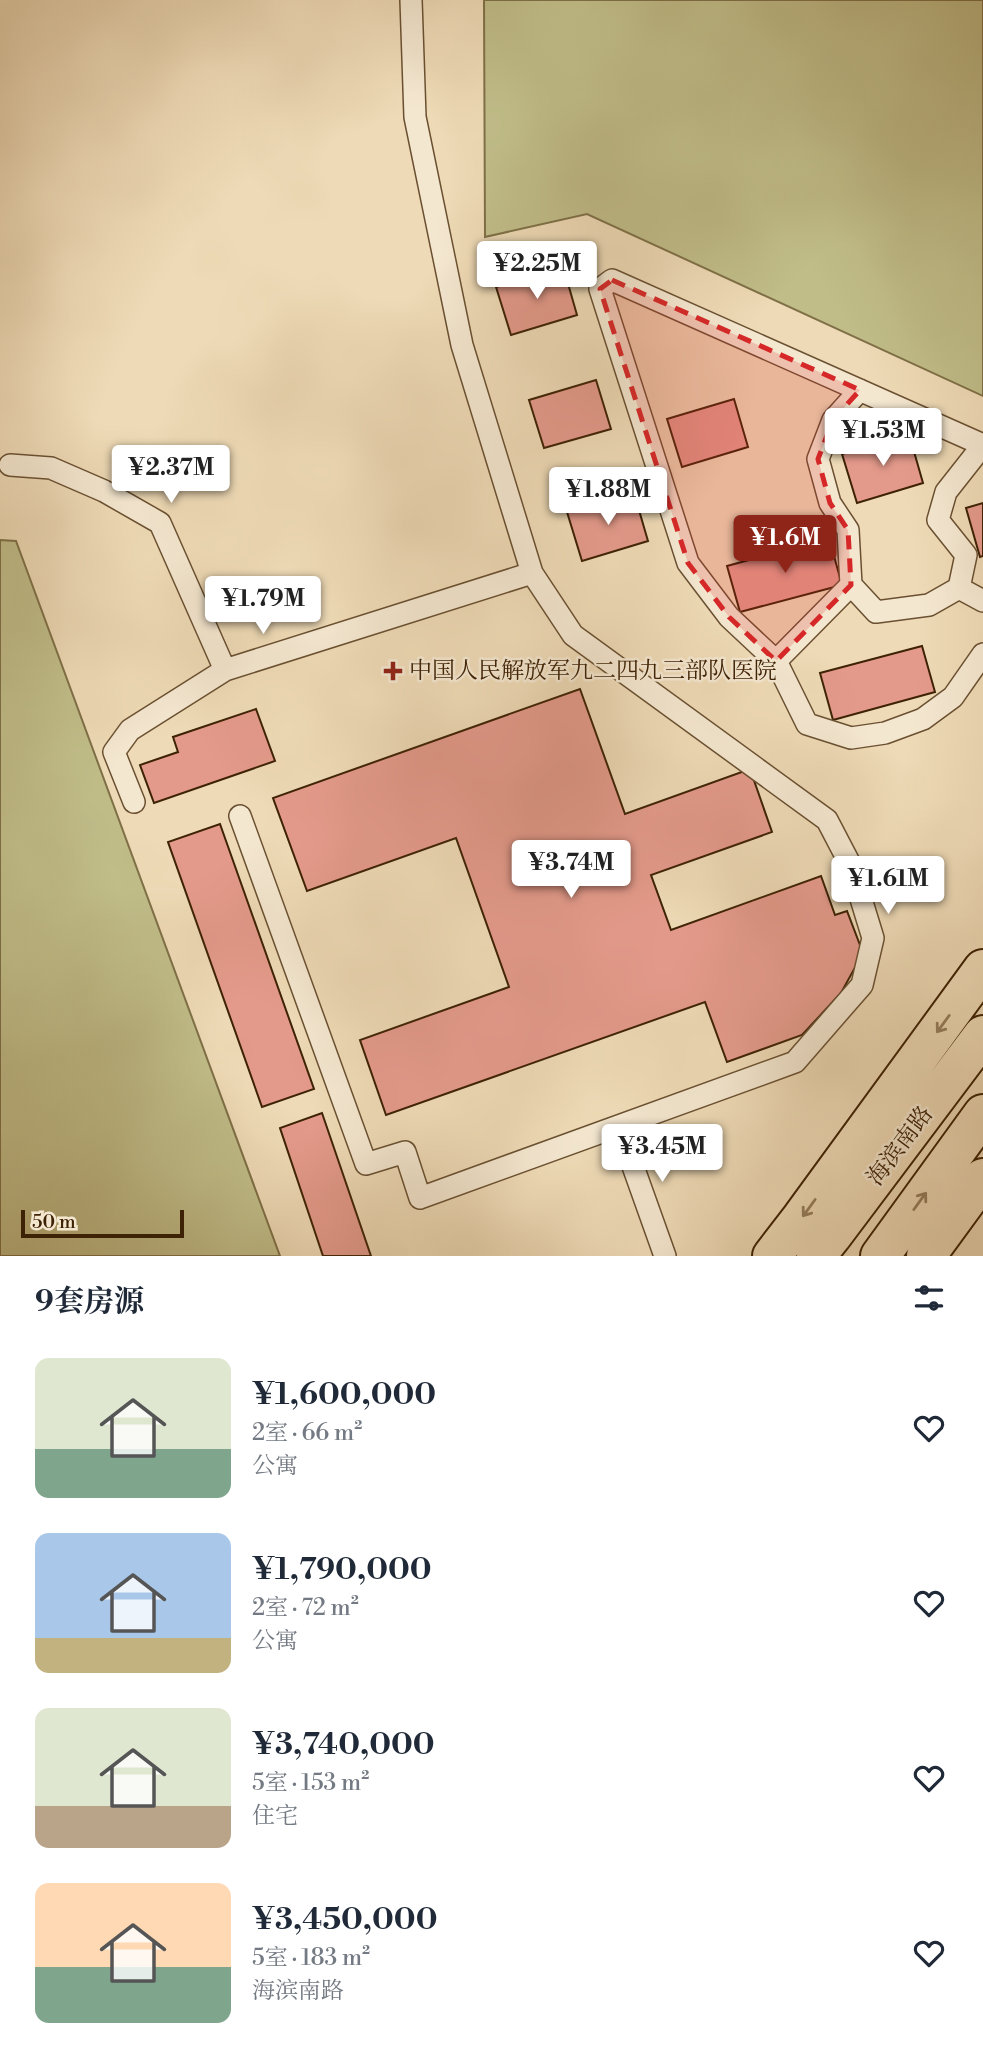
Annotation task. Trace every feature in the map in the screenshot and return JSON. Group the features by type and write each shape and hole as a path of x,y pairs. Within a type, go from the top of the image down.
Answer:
{"highway":[{"path":"772,1256 983,968"},
{"name":"海滨南路","path":"816,1256 983,1035"},
{"name":"海滨南路","path":"880,1256 983,1114"},
{"path":"926,1256 983,1178"}],"street":[{"path":"240,816 366,1164 405,1152 420,1198 796,1062 862,985 873,938 851,866 827,820 573,635 532,573 462,345 415,117 411,0"},
{"path":"860,390 833,420 818,459 830,503 848,530 851,586 876,612 929,605 959,588 966,555 938,520 946,492 983,444 612,280 600,289 688,563 729,617 776,661 807,724 851,738 886,733 923,719 953,697 983,654"},
{"path":"10,466 51,468 104,492 160,523 225,670"},
{"path":"134,802 114,752 130,730 225,670 532,573"},
{"path":"776,661 851,586"},
{"path":"959,588 983,601"},
{"path":"619,1127 665,1256"}],"highlighted area":[{"path":"612,280 860,390 833,420 818,459 830,503 848,530 851,585 776,661 729,617 688,563 600,289"}],"shaded area":[{"path":"484,0 983,0 983,396 587,214 485,237"},
{"path":"0,540 16,541 280,1256 0,1256"}],"building":[{"path":"563,266 577,315 511,335 496,287"},
{"path":"596,380 611,429 544,448 529,400"},
{"path":"734,399 748,447 682,467 667,419"},
{"path":"909,434 923,483 857,503 842,454"},
{"path":"634,493 648,541 582,561 567,512"},
{"path":"983,503 983,556 980,557 966,508"},
{"path":"829,538 842,585 740,612 727,566"},
{"path":"922,646 935,692 833,720 820,673"},
{"path":"580,689 625,814 750,769 772,832 651,875 671,930 821,876 835,915 847,911 863,953 841,993 802,1035 727,1062 705,1002 386,1115 360,1040 509,987 456,838 307,891 273,798"},
{"path":"256,709 275,761 154,803 140,765 178,752 173,737"},
{"path":"220,824 314,1089 262,1107 168,842"},
{"path":"322,1113 371,1256 323,1256 280,1128"}],"place":[{"name":"中国人民解放军九二四九三部队医院","path":"393,671"}]}
